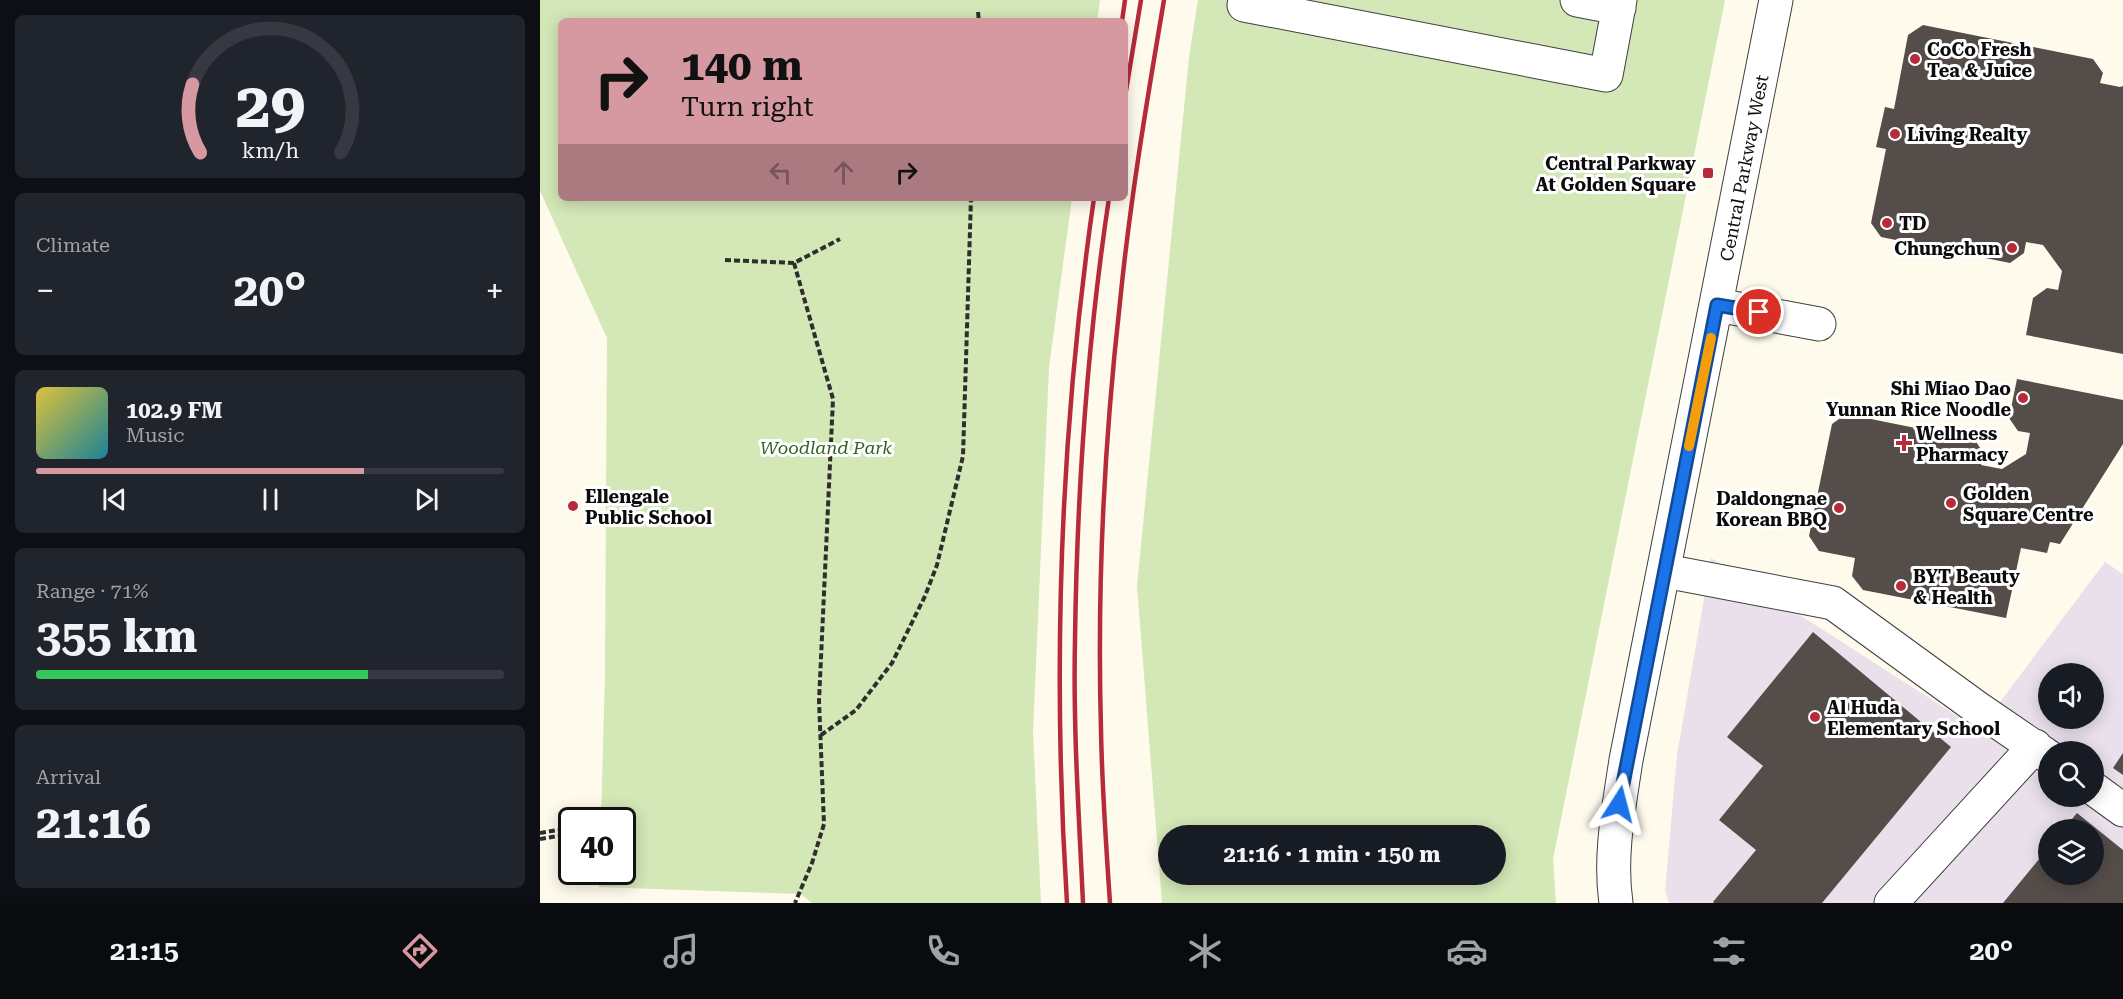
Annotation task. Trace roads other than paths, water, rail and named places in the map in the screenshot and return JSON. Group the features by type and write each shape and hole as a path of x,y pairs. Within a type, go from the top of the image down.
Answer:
{"street":[{"path":"1245,0 1244,5 1606,75 1620,4 1577,0"},
{"name":"Central Parkway West","path":"1616,903 1614,890 1616,826 1626,760 1776,0"},
{"path":"1717,305 1820,324"},
{"path":"1665,571 1833,603 1976,707 2038,748"},
{"path":"1891,903 2038,755"},
{"path":"2104,796 2123,810"}],"railway":[{"path":"1122,18 1125,0"},
{"path":"1128,79 1141,0"},
{"path":"1110,903 1102,773 1100,677 1101,570 1106,462 1114,355 1129,226 1164,0"},
{"path":"1067,903 1060,727 1062,550 1073,374 1094,201"},
{"path":"1083,903 1075,706 1078,529 1089,363 1109,201"}],"place":[{"name":"CoCo Fresh Tea & Juice","path":"1915,59"},
{"name":"Living Realty","path":"1895,134"},
{"name":"Central Parkway At Golden Square","path":"1708,173"},
{"name":"TD","path":"1887,223"},
{"name":"Chungchun","path":"2012,248"},
{"name":"Shi Miao Dao Yunnan Rice Noodle","path":"2023,398"},
{"name":"Wellness Pharmacy","path":"1904,443"},
{"name":"Golden Square Centre","path":"1951,503"},
{"name":"Ellengale Public School","path":"573,506"},
{"name":"Daldongnae Korean BBQ","path":"1839,508"},
{"name":"BYT Beauty & Health","path":"1901,586"},
{"name":"Al Huda Elementary School","path":"1815,717"}],"park label":[{"name":"Woodland Park","path":"826,447"}]}
